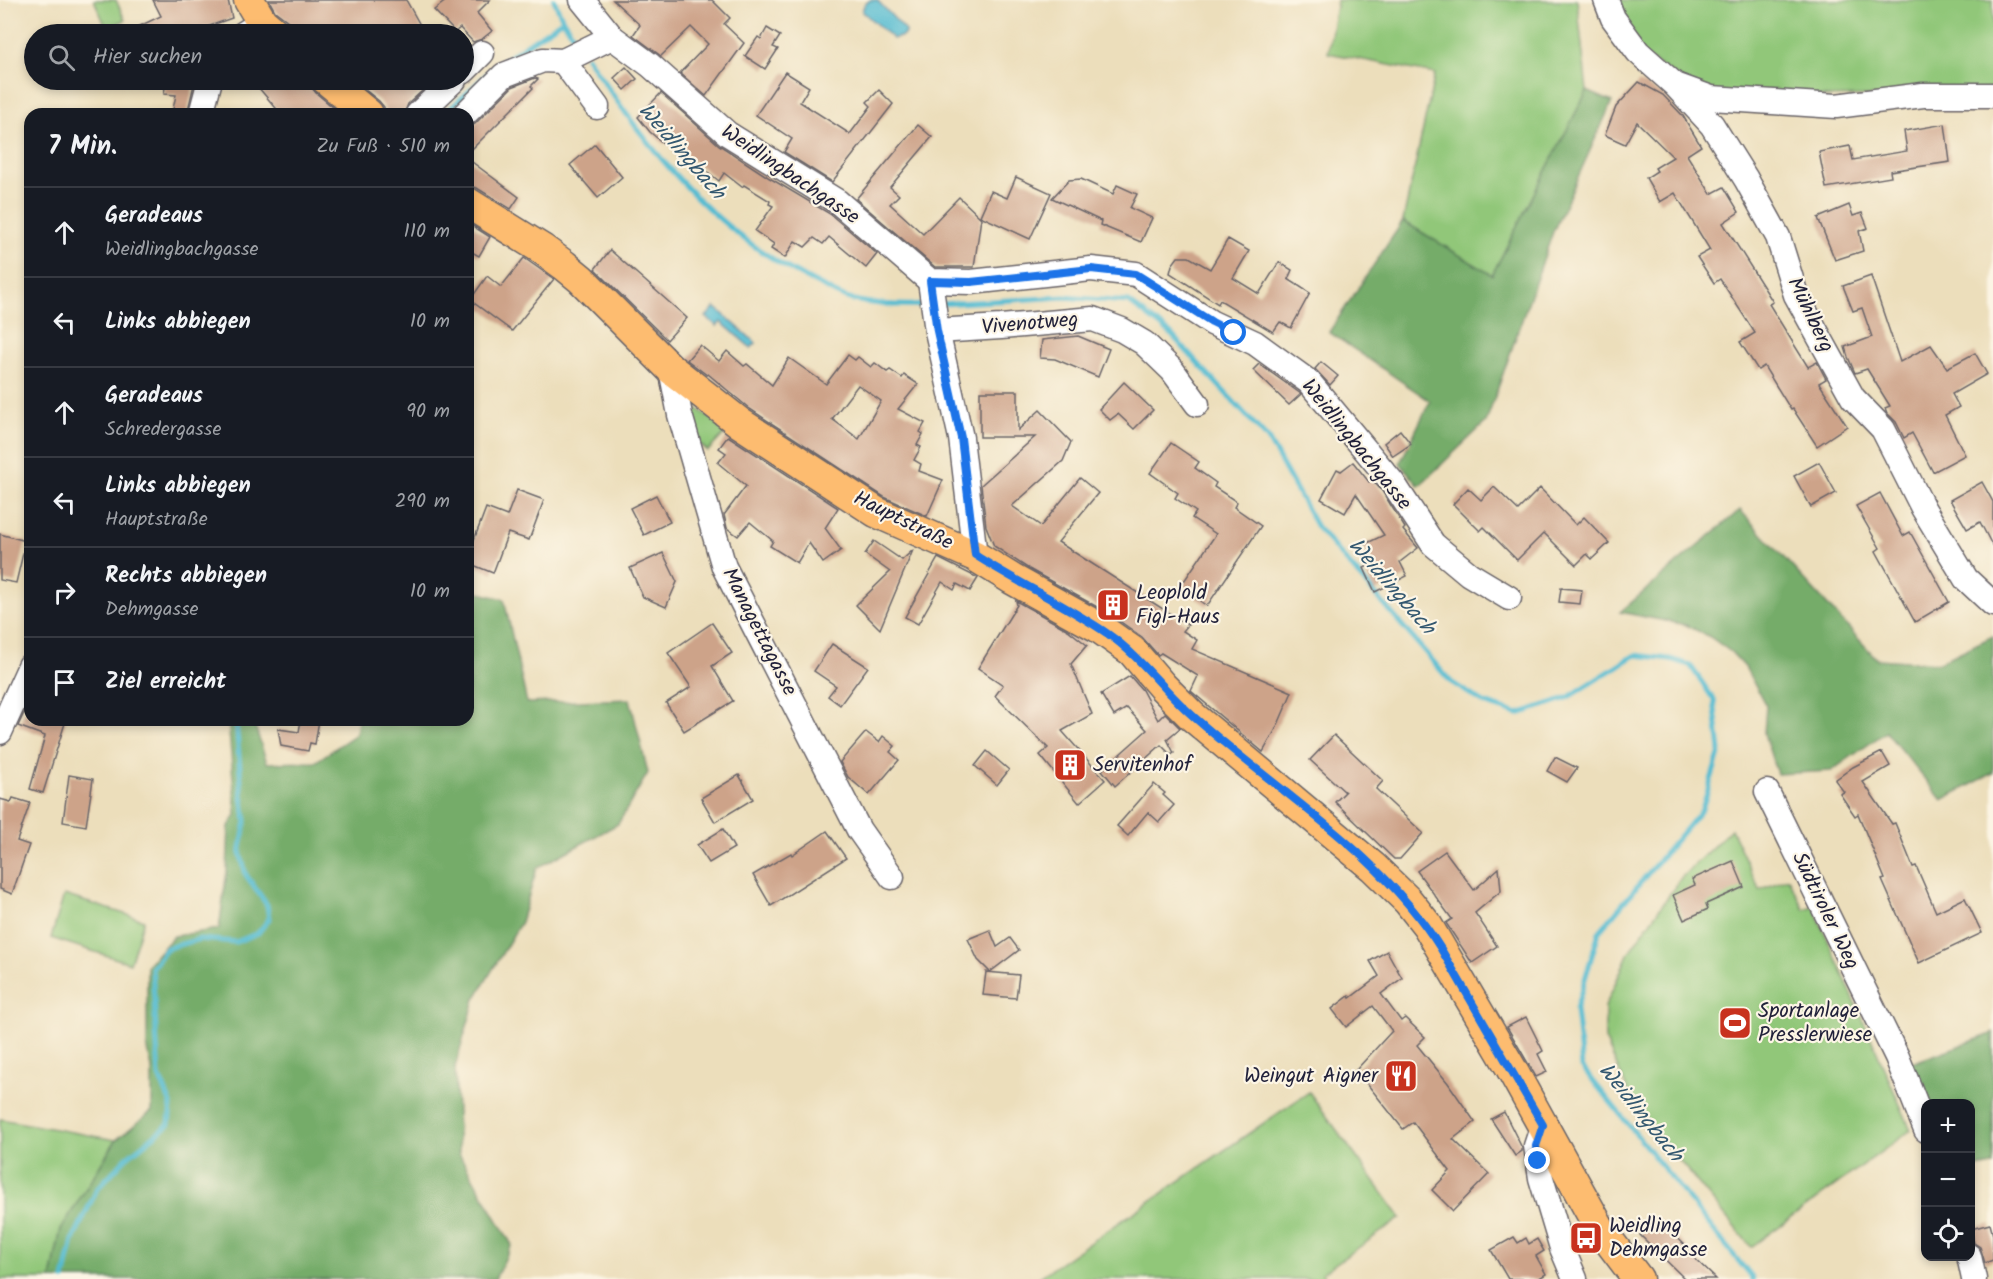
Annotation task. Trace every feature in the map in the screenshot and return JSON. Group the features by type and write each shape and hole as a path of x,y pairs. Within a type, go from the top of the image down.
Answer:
{"main road":[{"path":"339,90 361,108"},
{"name":"Hauptstraße","path":"474,207 542,249 581,279 671,369 740,423 876,512 975,555 1012,579 1098,627 1132,651 1192,716 1373,867 1408,901 1426,925 1543,1125 1600,1229 1638,1279"}],"street":[{"name":"Weidlingbachgasse","path":"582,0 586,50 650,65 728,134 838,202 931,289 971,282 1091,269 1136,274 1212,322 1255,342 1309,382 1393,483 1433,544 1469,574 1509,598"},
{"name":"Mühlberg","path":"1606,0 1613,18 1638,52 1675,85 1712,125 1746,179 1778,237 1796,295 1853,398 1883,429 1923,508 1966,579 1993,604"},
{"path":"471,108 504,75 543,60 586,50 597,107"},
{"path":"474,61 482,53"},
{"path":"1675,85 1711,98 1836,106 1923,95 1993,95"},
{"path":"203,108 207,90"},
{"path":"424,108 443,90"},
{"path":"931,289 936,326 961,438 975,555"},
{"name":"Vivenotweg","path":"936,326 1093,319 1122,330 1144,343 1172,369 1197,404"},
{"name":"Managettagasse","path":"671,369 680,415 724,567 859,830 892,877"},
{"path":"0,732 24,679"},
{"name":"Südtiroler Weg","path":"1767,792 1897,1057 1921,1117"},
{"path":"1543,1125 1536,1146 1541,1178 1562,1248 1575,1279"},
{"path":"1970,1261 1974,1279"}],"green space":[{"path":"94,0 116,0 125,20 117,24 105,24"},
{"path":"1337,0 1577,0 1587,91 1492,275 1403,221 1435,74 1328,53"},
{"path":"1606,0 1993,0 1993,95 1711,98 1638,52"},
{"path":"1587,91 1612,102 1553,232 1486,422 1419,486 1400,463 1430,401 1329,332 1403,221 1492,275"},
{"path":"690,403 727,431 708,451 693,439 684,409"},
{"path":"1740,510 1877,659 1938,663 1993,636 1993,773 1942,800 1886,732 1831,771 1777,774 1764,734 1766,706 1745,667 1731,652 1710,637 1686,625 1620,612"},
{"path":"474,592 504,599 527,703 630,699 648,773 618,824 537,868 521,922 475,999 455,1067 459,1154 512,1245 495,1279 51,1279 61,1229 116,1140 152,1111 152,1069 147,1045 147,965 174,936 219,929 227,870 229,826 236,815 229,726 255,726 267,763 315,762 356,734 357,726 474,726"},
{"name":"Sportanlage Presslerwiese","path":"1731,829 1760,890 1788,878 1804,909 1813,906 1911,1130 1751,1247 1635,1107 1605,1039 1605,1007 1629,952 1681,878"},
{"path":"64,895 144,920 130,963 51,938"},
{"path":"1993,1032 1993,1165 1975,1168 1975,1099 1923,1099 1901,1067"},
{"path":"1309,1092 1401,1218 1322,1273 1325,1279 1037,1279"},
{"path":"0,1119 116,1140 61,1229 51,1279 0,1279"}],"water":[{"path":"877,0 906,31 903,36 893,39 862,11 865,3"},
{"path":"715,307 756,343 751,348 721,322 717,326 706,317"}],"building":[{"path":"153,0 228,0 232,18 215,24 144,24 161,16"},
{"path":"269,0 406,0 419,24 290,24 275,11"},
{"path":"447,0 490,0 477,13 492,31 474,42 474,24 447,24 434,10"},
{"path":"613,0 712,0 730,18 724,24 744,43 706,96 680,73 708,44 691,27 661,56 633,35 640,25"},
{"path":"767,28 780,36 773,47 778,49 765,69 745,56 758,37 761,39"},
{"path":"626,67 637,79 625,90 614,78"},
{"path":"785,72 809,87 800,102 850,134 871,106 867,102 879,90 893,104 832,182 784,152 792,139 756,115"},
{"path":"535,78 538,79 531,86 533,88 474,147 474,125 512,87"},
{"path":"1639,82 1663,95 1683,116 1701,146 1687,155 1711,194 1724,187 1739,212 1723,223 1773,302 1769,304 1808,367 1817,362 1826,379 1819,383 1847,426 1817,446 1764,366 1758,370 1740,342 1755,333 1720,279 1714,283 1697,257 1710,250 1675,193 1660,202 1646,178 1657,171 1655,168 1673,157 1637,122 1625,144 1605,135 1616,107"},
{"path":"165,90 193,90 188,108 173,108 176,95 164,94"},
{"path":"261,90 314,90 334,108 276,108"},
{"path":"365,90 423,90 406,108 384,108"},
{"path":"661,93 719,145 830,214 877,254 866,268 829,237 823,244 814,238 805,247 795,241 785,258 771,249 774,244 755,231 773,206 769,204 770,201 744,185 742,187 724,173 719,181 668,140 664,144 638,117"},
{"path":"1945,124 1950,162 1890,171 1891,177 1826,188 1819,152 1850,146 1853,160 1907,151 1904,131"},
{"path":"918,125 932,137 890,187 899,195 890,204 923,234 959,197 981,218 974,267 935,267 856,199"},
{"path":"595,144 622,177 598,198 570,165"},
{"path":"474,163 519,197 511,209 474,187"},
{"path":"1016,177 1051,193 1030,239 980,216 991,191 1007,198"},
{"path":"1081,179 1113,194 1117,185 1137,194 1130,208 1152,218 1141,242 1100,225 1101,221 1052,198 1069,180"},
{"path":"1849,205 1853,216 1862,213 1868,228 1859,231 1863,251 1835,260 1818,218"},
{"path":"474,227 490,237 479,256 474,253"},
{"path":"1228,239 1249,251 1233,278 1259,294 1279,262 1292,270 1288,279 1310,293 1291,328 1280,322 1273,332 1220,300 1218,304 1170,273 1178,257 1189,257 1210,269"},
{"path":"610,250 687,318 667,340 595,269"},
{"path":"524,258 554,279 512,331 474,303 474,294 487,276 501,287"},
{"path":"1871,276 1900,362 1931,345 1947,368 1975,353 1987,374 1952,394 1959,407 1945,415 1965,455 1933,472 1912,433 1904,438 1896,422 1887,413 1885,408 1890,406 1867,369 1855,373 1848,357 1845,347 1872,337 1862,308 1853,311 1843,286"},
{"path":"1078,336 1109,349 1098,377 1055,359 1040,358 1042,340"},
{"path":"700,345 719,361 727,351 772,385 789,358 826,384 848,355 855,360 858,357 871,367 875,363 887,372 890,370 902,378 904,375 918,384 898,409 925,423 920,432 923,434 917,445 921,447 914,460 921,464 919,471 943,480 927,516 884,497 750,409 708,374 687,360","holes":["858,385 881,401 859,439 832,419"]},
{"path":"1321,362 1338,376 1330,385 1315,369"},
{"path":"1259,364 1301,394 1289,405 1253,370"},
{"path":"1124,382 1153,410 1134,429 1118,414 1110,420 1099,409"},
{"path":"980,391 1018,391 1018,430 1040,410 1071,442 1063,461 1012,506 1041,526 1080,478 1098,493 1058,542 1188,625 1183,631 1197,640 1192,649 1292,692 1263,752 1191,691 1198,676 1161,653 1158,655 1142,637 1108,613 1029,569 994,546 986,526 981,485 1035,437 980,437"},
{"path":"1400,430 1411,444 1393,456 1384,443"},
{"path":"728,436 838,508 825,528 841,550 823,563 809,543 797,563 770,546 773,541 750,522 738,536 727,528 724,515 746,486 718,463 726,453 719,448"},
{"path":"1171,443 1199,462 1195,468 1216,483 1214,487 1237,502 1234,507 1261,526 1207,606 1180,587 1216,534 1192,518 1196,512 1175,498 1178,493 1150,473"},
{"path":"1353,462 1369,482 1372,480 1382,491 1405,528 1403,530 1418,548 1400,562 1407,576 1375,592 1364,568 1372,564 1363,545 1384,535 1356,494 1345,513 1321,499 1337,469 1341,471"},
{"path":"1819,462 1836,493 1811,507 1794,476"},
{"path":"1982,482 1993,502 1993,547 1980,522 1967,529 1950,500"},
{"path":"1494,487 1518,510 1540,488 1576,525 1584,517 1609,543 1592,559 1587,554 1576,565 1544,533 1517,560 1484,527 1480,531 1453,504 1468,488 1481,500"},
{"path":"517,490 544,500 529,540 508,533 493,573 474,565 474,540 486,508 507,516"},
{"path":"1880,493 1903,536 1910,532 1949,602 1915,622 1876,551 1880,548 1856,506"},
{"path":"656,495 670,522 644,535 630,508"},
{"path":"0,534 24,540 16,583 0,580"},
{"path":"874,541 902,560 913,550 880,629 856,605 890,572 865,554"},
{"path":"663,553 677,582 666,607 643,597 630,568"},
{"path":"938,558 978,578 970,591 957,584 954,590 942,582 918,624 905,617"},
{"path":"1561,588 1582,590 1580,604 1559,602"},
{"path":"1016,601 1068,630 1087,645 1071,664 1092,714 1062,731 1105,780 1079,803 1040,755 1048,748 995,696 1003,685 978,668 1017,605"},
{"path":"712,623 732,653 712,666 733,701 684,731 666,703 691,687 668,653"},
{"path":"832,644 868,667 840,705 828,696 836,686 814,671"},
{"path":"1130,676 1142,690 1158,720 1165,713 1180,728 1167,739 1174,753 1171,755 1161,745 1115,786 1102,770 1147,730 1127,708 1114,716 1101,694"},
{"path":"24,713 24,726 64,726 43,793 30,789 45,736 18,726"},
{"path":"300,726 318,726 315,744 310,743 308,751 281,746 278,729 299,732"},
{"path":"866,732 879,742 883,736 895,746 890,752 899,760 869,795 848,777 840,762"},
{"path":"1334,735 1383,781 1376,789 1423,833 1400,859 1394,859 1335,802 1345,792 1310,760"},
{"path":"987,751 1009,770 997,785 975,766"},
{"path":"1882,752 1890,766 1863,782 1892,824 1895,823 1913,867 1916,866 1936,912 1965,898 1982,933 1919,963 1882,880 1885,879 1858,814 1855,816 1840,794 1844,792 1835,780 1853,767"},
{"path":"1555,757 1577,768 1567,782 1547,771"},
{"path":"69,775 93,779 86,826 63,822"},
{"path":"739,775 753,799 715,822 701,798"},
{"path":"1154,784 1174,805 1159,822 1148,812 1128,836 1117,826"},
{"path":"13,798 30,803 17,841 29,845 12,894 0,889 0,799 11,802"},
{"path":"723,829 734,848 709,863 697,845"},
{"path":"827,831 846,858 771,906 753,875 791,853 792,855"},
{"path":"1445,851 1474,890 1499,868 1501,891 1475,913 1497,946 1472,963 1446,923 1452,919 1417,871"},
{"path":"1733,861 1744,887 1706,904 1708,909 1684,920 1673,895 1695,885 1692,879"},
{"path":"990,930 997,947 1010,938 1019,950 990,972 978,960 968,939"},
{"path":"1387,951 1402,978 1381,994 1401,1021 1405,1018 1425,1037 1417,1045 1448,1083 1475,1122 1453,1139 1489,1174 1453,1211 1432,1190 1450,1171 1413,1122 1403,1129 1356,1070 1392,1031 1373,1006 1346,1027 1332,1009 1379,976 1370,961"},
{"path":"986,972 1019,975 1016,998 983,995"},
{"path":"1526,1017 1543,1051 1538,1054 1547,1072 1536,1077 1507,1027"},
{"path":"1504,1112 1522,1148 1522,1151 1515,1156 1491,1119"},
{"path":"1657,1218 1716,1279 1685,1279 1640,1235"},
{"path":"1990,1224 1993,1235 1993,1260 1985,1263 1980,1247 1975,1244 1975,1228"},
{"path":"1514,1237 1518,1243 1526,1238 1529,1244 1537,1239 1544,1251 1536,1256 1546,1274 1538,1279 1508,1279 1491,1250"}],"waterway":[{"name":"Weidlingbach","path":"554,0 563,20 581,47"},
{"path":"474,86 498,64 563,20"},
{"name":"Weidlingbach","path":"587,57 633,124 658,155 684,185 743,238 776,261 848,299 881,304 926,305"},
{"path":"450,108 470,90"},
{"name":"Weidlingbach","path":"939,304 1064,297 1129,302 1170,333 1268,439 1317,527 1451,682 1484,703 1518,714 1567,698 1635,655 1670,659 1690,665 1714,700 1720,751 1702,809 1599,932 1576,1009 1582,1067 1753,1279"},
{"path":"64,1279 73,1240 97,1189 126,1158 169,1124 171,1104 159,1076 152,968 167,948 200,939 236,942 258,933 269,919 267,905 246,875 240,852 246,821 236,726"}],"place":[{"name":"Leoplold Figl-Haus","path":"1113,605"},
{"name":"Servitenhof","path":"1070,765"},
{"name":"Sportanlage Presslerwiese","path":"1735,1023"},
{"name":"Weingut Aigner","path":"1401,1076"},
{"name":"Weidling Dehmgasse","path":"1586,1238"}],"route":[{"path":"1234,333 1212,322 1136,274 1091,269 971,282 930,281 937,331 961,438 975,555 1012,579 1098,627 1132,651 1192,716 1310,812 1408,901 1441,949 1543,1125 1536,1146 1538,1161"}]}
